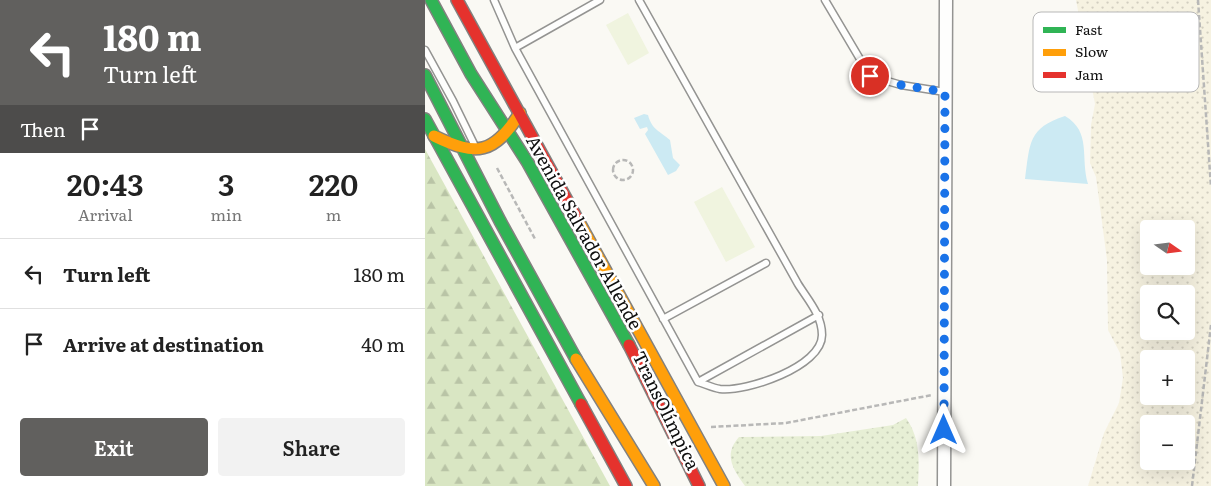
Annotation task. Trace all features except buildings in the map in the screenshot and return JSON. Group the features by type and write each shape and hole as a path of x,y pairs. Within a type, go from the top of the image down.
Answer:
{"main road":[{"name":"Avenida Salvador Allende","path":"431,0 504,137 558,216 648,380 676,443 699,486"},
{"name":"Avenida Salvador Allende","path":"457,0 724,486"},
{"path":"425,75 500,221 580,366 654,486"},
{"path":"434,136 478,154 495,145 504,137 520,113"},
{"path":"425,119 626,486"}],"street":[{"path":"944,486 946,0"}],"lane":[{"path":"495,0 515,48 698,382 719,389 760,385 783,376 812,354 822,335 819,315 788,266 639,0"},
{"path":"515,48 600,0"},
{"path":"825,0 870,76 892,83 945,92"},
{"path":"425,50 453,101 478,154"},
{"path":"663,319 766,263"},
{"path":"698,382 819,315"},
{"path":"615,407 620,415"}],"path":[{"path":"1199,14 1211,188"},
{"path":"622,160 629,162 633,171 631,177 626,180 617,178 613,170 616,163 622,160"},
{"path":"497,168 535,239"},
{"path":"1192,486 1211,325"},
{"path":"691,427 786,423 885,406 943,393"}],"shaded area":[{"path":"1076,0 1211,0 1211,486 1088,486 1104,433 1119,403 1123,378 1120,353 1108,330 1107,260 1096,177 1090,163 1091,125 1095,104 1093,92 1199,92 1199,12 1078,12"}],"green space":[{"path":"628,13 649,53 628,65 606,25"},
{"path":"425,149 610,486 425,486"},
{"path":"722,187 755,247 726,262 694,202"},
{"path":"906,418 917,442 919,459 918,486 745,486 731,462 731,450 739,437 821,436 893,425"}],"water":[{"path":"644,114 648,115 654,127 670,140 673,158 680,165 676,171 668,175 645,134 648,130 647,127 640,129 634,118"},
{"path":"1065,116 1073,122 1082,137 1088,184 1025,179 1033,138 1044,126"}],"traffic: fast":[{"path":"431,0 471,74 528,163 629,345"},
{"path":"425,75 500,221 576,359"},
{"path":"425,119 581,404"}],"traffic: slow":[{"path":"434,136 462,147 483,148 493,144 502,137 520,113"},
{"path":"579,222 724,486"},
{"path":"576,359 654,486"}],"traffic: jam":[{"path":"457,0 579,222"},
{"path":"629,345 699,486"},
{"path":"581,404 626,486"}],"route":[{"path":"870,76 901,85 945,92 944,430"}]}
